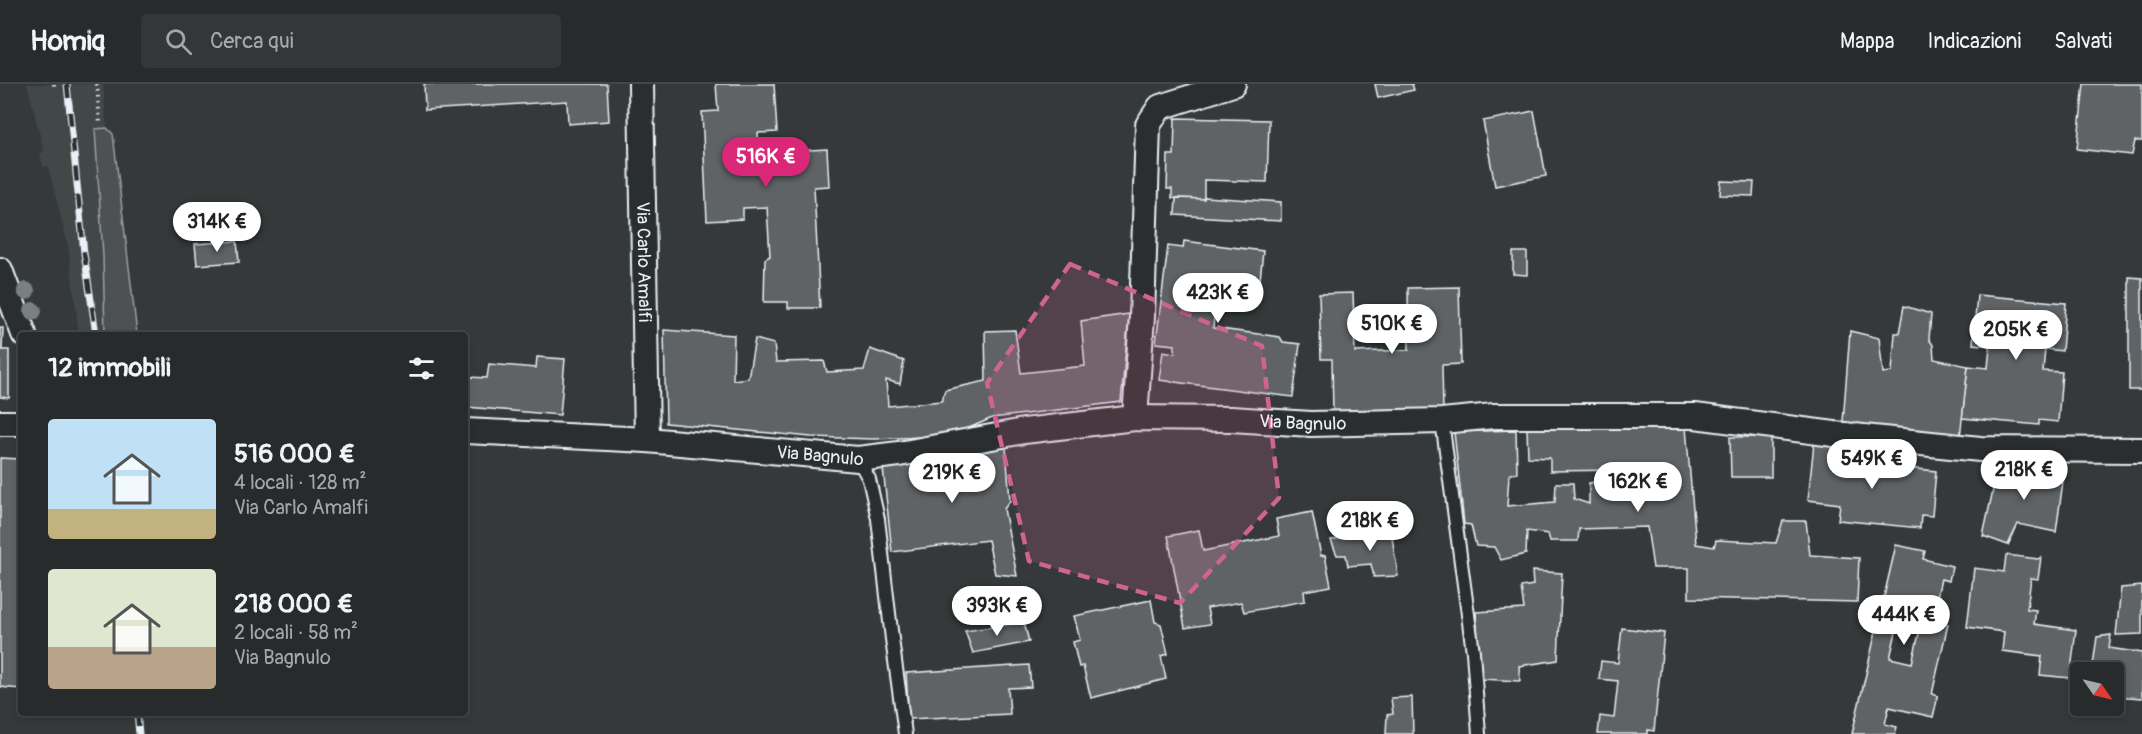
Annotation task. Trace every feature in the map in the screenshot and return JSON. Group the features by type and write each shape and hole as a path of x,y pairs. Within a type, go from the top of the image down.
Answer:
{"street":[{"name":"Via Carlo Amalfi","path":"641,84 647,440"},
{"path":"1135,418 1142,317 1148,125 1160,107 1233,84"},
{"path":"0,270 23,332"},
{"name":"Via Bagnulo","path":"468,431 647,440 858,459 899,454 1024,430 1135,418 1231,419 1311,424 1442,421 1494,416 1695,416 1834,434 1980,449 2142,450"},
{"path":"0,423 18,423"}],"lane":[{"path":"1442,421 1473,652 1479,734"},
{"path":"858,459 869,479 878,519 905,734"}],"path":[{"path":"97,84 100,124"}],"highlighted area":[{"path":"1070,264 1262,346 1279,498 1180,603 1029,561 987,383"}],"shaded area":[{"path":"27,84 103,84 107,128 113,134 137,332 79,332 68,246 48,166 43,167 40,153 44,152"},
{"path":"107,128 113,134 137,332 105,332 95,129"}],"building":[{"path":"424,84 607,84 609,121 568,124 567,101 425,110"},
{"path":"716,84 774,84 777,132 758,133 759,153 827,149 829,186 814,187 820,308 788,308 788,302 764,302 765,259 770,256 767,207 743,208 743,219 707,221 702,112 718,111"},
{"path":"1375,84 1412,84 1414,90 1378,98"},
{"path":"2084,84 2142,84 2142,141 2135,141 2132,155 2077,149"},
{"path":"1534,111 1546,176 1495,186 1483,121"},
{"path":"1175,118 1269,120 1267,182 1204,180 1204,199 1172,198 1172,189 1167,189 1168,155 1174,155"},
{"path":"1721,181 1754,182 1753,196 1720,195"},
{"path":"1204,197 1281,202 1281,221 1175,215 1176,198 1204,199"},
{"path":"237,241 239,262 197,265 195,244"},
{"path":"1184,241 1263,251 1256,296 1221,292 1218,317 1214,318 1213,328 1280,337 1283,342 1300,344 1293,397 1159,380 1163,351 1175,353 1175,345 1156,343 1168,246 1183,248"},
{"path":"1513,252 1527,252 1527,275 1513,274"},
{"path":"2129,277 2142,278 2142,390 2129,390"},
{"path":"1459,287 1461,364 1442,365 1443,411 1333,414 1332,359 1321,359 1319,294 1353,293 1355,352 1409,350 1408,288"},
{"path":"1977,295 2066,303 2062,351 2045,349 2043,371 2062,372 2058,422 2039,420 2039,425 1962,418 1968,366 1988,368 1990,346 1973,344"},
{"path":"1904,306 1931,314 1929,339 1933,345 1934,359 1968,366 1960,437 1843,422 1850,331 1879,338 1883,373 1892,372 1895,333 1899,333"},
{"path":"1129,314 1121,402 992,418 969,428 923,437 873,439 811,437 666,423 664,330 734,335 733,380 748,378 755,339 774,344 776,362 824,361 827,372 864,370 870,349 904,361 900,384 886,380 888,406 942,401 945,390 986,381 985,331 1015,330 1021,373 1085,366 1081,321"},
{"path":"0,328 3,328 2,350 9,350 9,398 0,397"},
{"path":"537,357 565,359 560,415 468,407 469,377 487,378 489,364 536,368"},
{"path":"1527,428 1686,428 1696,544 1714,547 1716,540 1776,543 1783,521 1806,521 1810,555 1859,558 1857,602 1689,598 1689,568 1653,568 1647,527 1579,529 1578,541 1550,541 1548,534 1527,531 1526,554 1501,560 1494,547 1476,546 1471,525 1464,524 1454,432 1516,430 1517,472 1509,475 1507,506 1555,502 1556,483 1573,483 1574,499 1589,504 1589,483 1612,480 1615,497 1652,498 1649,475 1625,477 1621,470 1550,471 1550,458 1528,457"},
{"path":"1730,437 1771,437 1771,477 1731,477"},
{"path":"1814,443 1833,446 1831,460 1936,471 1932,516 1921,515 1920,528 1838,520 1840,504 1808,500"},
{"path":"976,444 1006,447 1010,501 1004,509 1017,576 995,574 988,540 892,552 883,468 947,457 951,464 973,458"},
{"path":"0,458 18,459 18,689 0,687"},
{"path":"1998,467 2065,467 2056,532 2018,524 2008,545 1983,536"},
{"path":"1312,512 1321,556 1325,555 1331,586 1304,591 1305,601 1244,612 1241,602 1207,608 1210,624 1185,628 1168,536 1199,530 1203,551 1279,536 1276,519"},
{"path":"1391,530 1398,576 1374,577 1371,564 1348,566 1346,555 1337,555 1331,540"},
{"path":"1896,545 1925,551 1923,559 1952,566 1949,581 1941,579 1934,610 1903,602 1890,658 1912,663 1923,617 1948,624 1932,694 1938,696 1933,717 1889,707 1885,724 1897,727 1895,734 1852,734"},
{"path":"2006,555 2038,559 2041,557 2038,579 2031,578 2027,609 2036,610 2034,624 2076,630 2072,662 2070,662 2070,678 2040,675 2042,656 2002,651 2004,632 1967,627 1974,568 2004,572"},
{"path":"1532,571 1562,573 1558,660 1519,666 1520,681 1481,679 1476,612 1524,609 1521,587 1533,585"},
{"path":"2142,586 2142,634 2116,635 2121,588"},
{"path":"1151,600 1155,622 1161,624 1168,654 1161,656 1166,679 1091,698 1083,666 1079,667 1073,642 1080,640 1074,616"},
{"path":"1024,622 1029,642 973,653 965,631"},
{"path":"1622,628 1664,633 1654,731 1648,730 1648,734 1598,734 1600,716 1614,718 1618,681 1599,679 1601,661 1618,663"},
{"path":"2111,635 2109,648 2142,653 2142,698 2124,697 2124,662 2093,662 2097,637"},
{"path":"1029,665 1031,687 1008,688 1010,714 909,719 906,673"},
{"path":"1412,697 1413,734 1386,734 1387,715 1393,714 1391,698"}],"railway":[{"path":"67,84 84,253 96,332"},
{"path":"137,716 139,734"}]}
